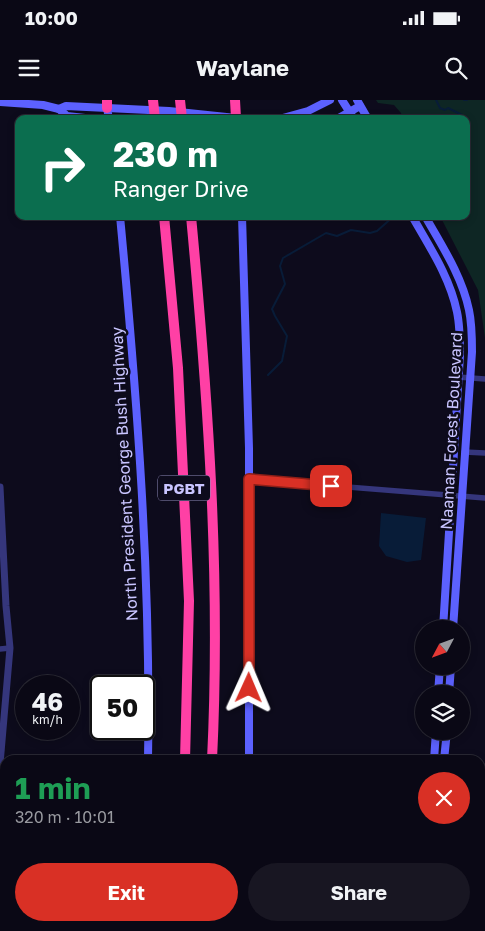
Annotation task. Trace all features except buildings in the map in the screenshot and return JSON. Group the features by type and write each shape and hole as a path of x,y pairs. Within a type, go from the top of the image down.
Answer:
{"highway":[{"path":"153,100 155,115"},
{"path":"180,100 182,115"},
{"path":"235,100 236,115"},
{"name":"PGBT","path":"164,220 178,368 189,600 185,755"},
{"name":"PGBT","path":"191,220 206,380 212,484 215,611 212,755"}],"main road":[{"path":"72,106 82,100"},
{"path":"296,115 308,112 330,100"},
{"path":"342,100 352,115 358,103"},
{"path":"0,102 43,105 59,109 66,115"},
{"path":"358,103 366,115"},
{"path":"59,109 72,106 207,115"},
{"name":"North President George Bush Highway","path":"120,220 130,323 145,536 148,755"},
{"path":"242,220 249,448 249,755"},
{"name":"Naaman Forest Boulevard","path":"414,220 444,275 455,303 460,330 443,620"},
{"name":"Naaman Forest Boulevard","path":"427,220 455,270 467,301 471,323 472,352 454,620"},
{"path":"444,275 455,270"},
{"path":"434,755 435,740"},
{"path":"445,755 446,740"}],"street":[{"path":"458,376 485,379"},
{"path":"464,452 485,453"},
{"path":"249,479 485,498"},
{"path":"0,487 2,559 10,648 1,755"},
{"path":"0,649 10,648"}],"green space":[{"path":"376,100 485,100 485,338 478,290 442,220 470,220 470,115 401,115 394,105 378,103"}],"water":[{"path":"381,513 426,518 421,560 407,562 386,556 379,546"}],"waterway":[{"path":"436,100 440,108 445,110 448,108 462,115"},
{"path":"268,375 282,361 287,336 272,309 285,284 280,266 283,258 326,233 337,236 351,230 370,233 377,231 389,220"}],"route":[{"path":"249,688 249,479 331,486"}]}
